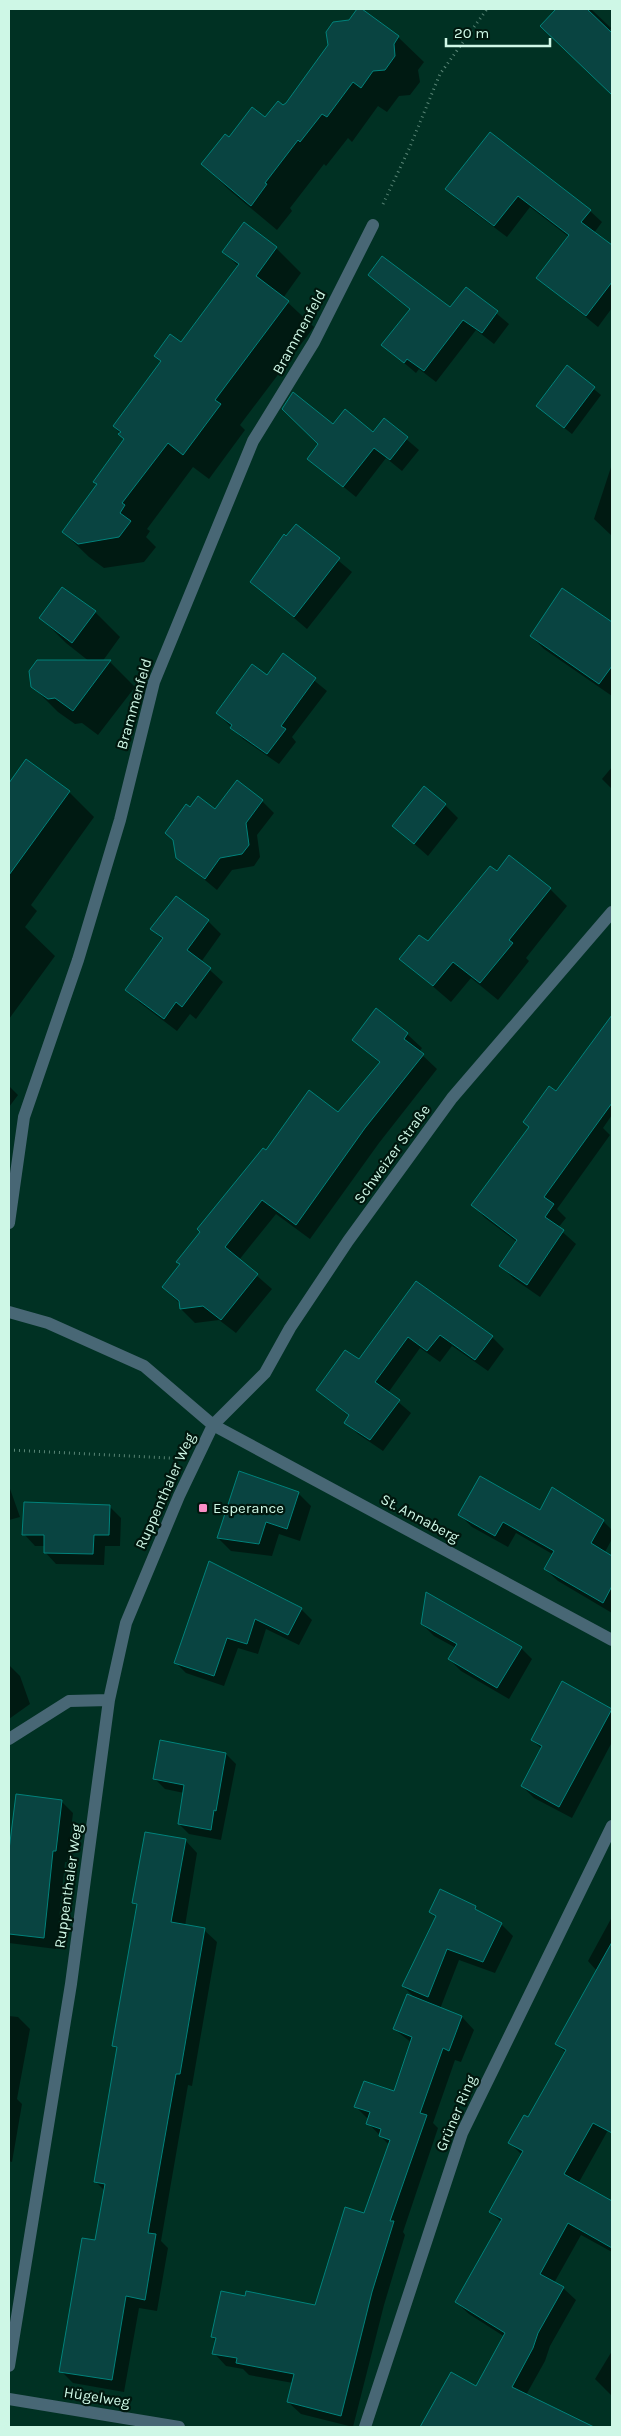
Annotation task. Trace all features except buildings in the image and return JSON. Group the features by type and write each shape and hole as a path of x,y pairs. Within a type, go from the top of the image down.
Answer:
{"street":[{"name":"Brammenfeld","path":"9,1223 24,1117 78,960 114,838 154,682 254,441 314,342 372,225"},
{"name":"Schweizer Straße","path":"213,1425 265,1373 290,1328 348,1242 452,1098 612,912"},
{"path":"9,1312 48,1322 144,1366 213,1425"},
{"name":"Ruppenthaler Weg","path":"9,2366 71,1984 109,1700 126,1623 179,1496 213,1425"},
{"name":"St. Annaberg","path":"213,1425 612,1640"},
{"path":"9,1739 69,1701 109,1700"},
{"name":"Grüner Ring","path":"365,2427 462,2133 612,1826"},
{"name":"Hügelweg","path":"9,2399 179,2427"}],"path":[{"path":"372,225 409,149 440,74 487,9"},
{"path":"9,1450 196,1459"}],"place":[{"name":"Esperance","path":"203,1508"}]}
